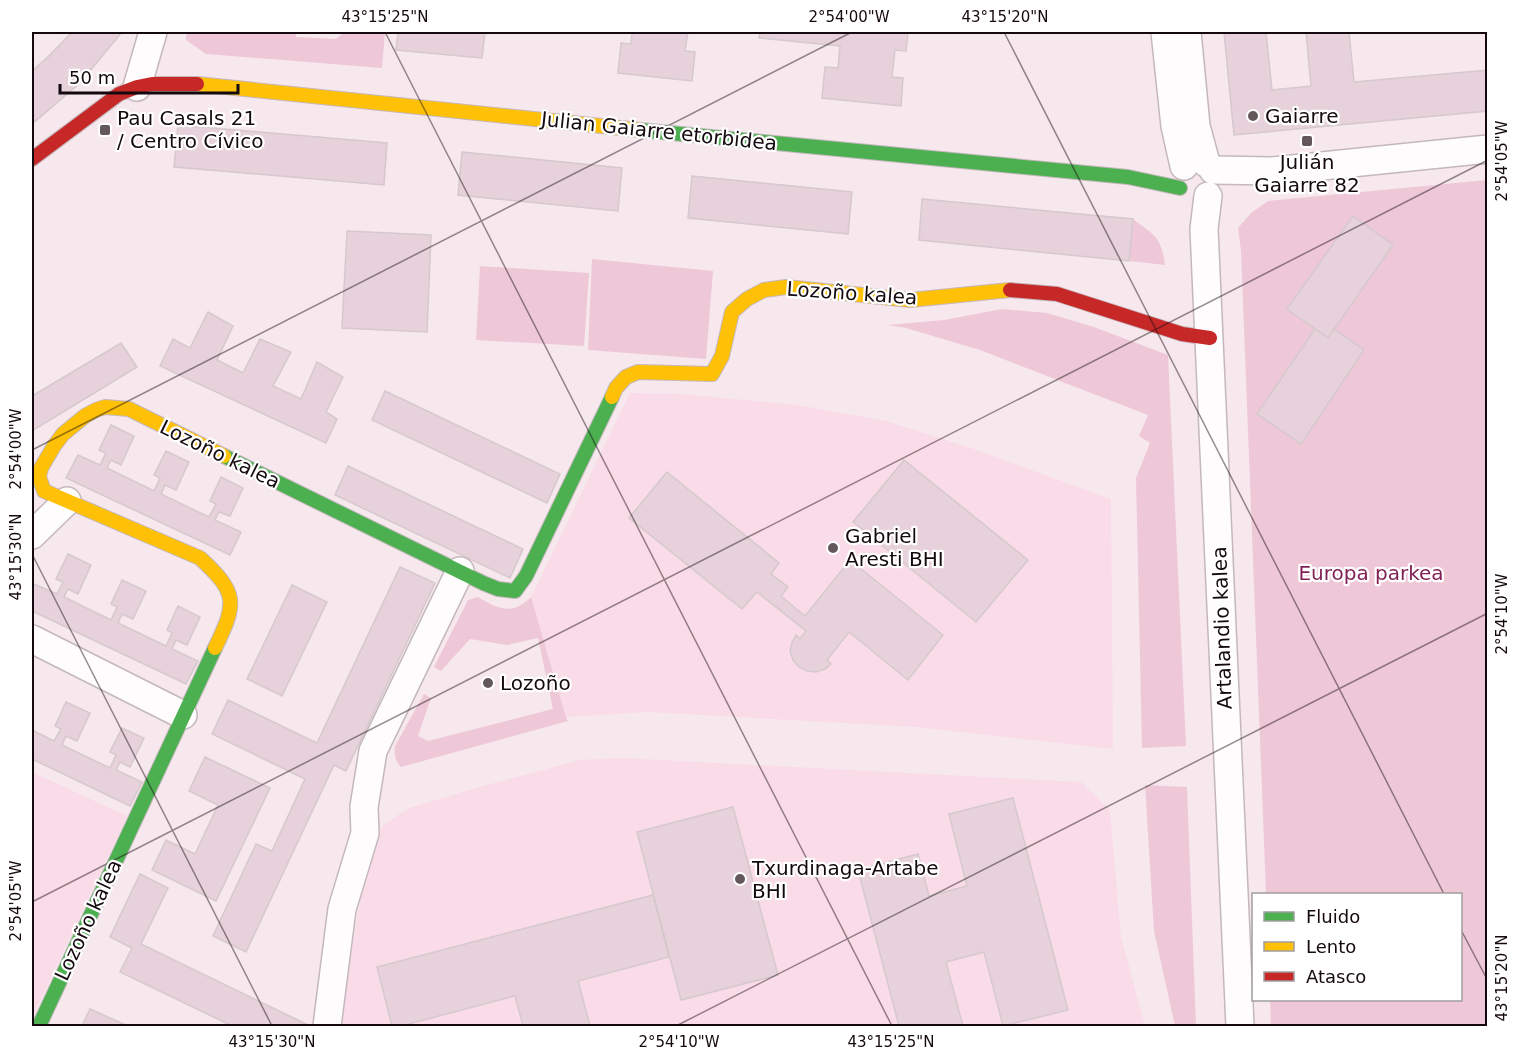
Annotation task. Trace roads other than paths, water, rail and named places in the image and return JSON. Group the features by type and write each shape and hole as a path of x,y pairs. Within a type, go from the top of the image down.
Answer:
{"street":[{"path":"32,159 119,94 137,87 153,32"},
{"name":"Artalandio kalea","path":"1165,32 1175,126 1196,180"},
{"name":"Artalandio kalea","path":"1187,32 1196,126 1196,180 1204,229 1210,338 1240,1026"},
{"name":"Julian Gaiarre etorbidea","path":"137,87 152,84 199,84 1128,177 1196,180 1488,149"},
{"name":"Lozoño kalea","path":"39,1026 228,621 231,605 228,591 219,575 200,558 44,491 39,477 44,460 66,430 86,415 105,407 129,409 498,589 515,591 526,576 616,388 626,377 638,372 712,374 722,356 732,312 747,298 764,291 786,287 910,300 1008,290 1057,294 1182,334 1210,338"},
{"path":"32,535 67,501"},
{"path":"327,1026 342,909 365,833 364,807 373,752 460,571"},
{"path":"32,639 183,715"}],"place":[{"name":"Gaiarre","path":"1253,116"},
{"name":"Pau Casals 21 / Centro Cívico","path":"105,130"},
{"name":"Julián Gaiarre 82","path":"1307,141"},
{"name":"Gabriel Aresti BHI","path":"833,548"},
{"name":"Lozoño","path":"488,683"},
{"name":"Txurdinaga-Artabe BHI","path":"740,879"}],"park label":[{"name":"Europa parkea","path":"1371,573"}]}
